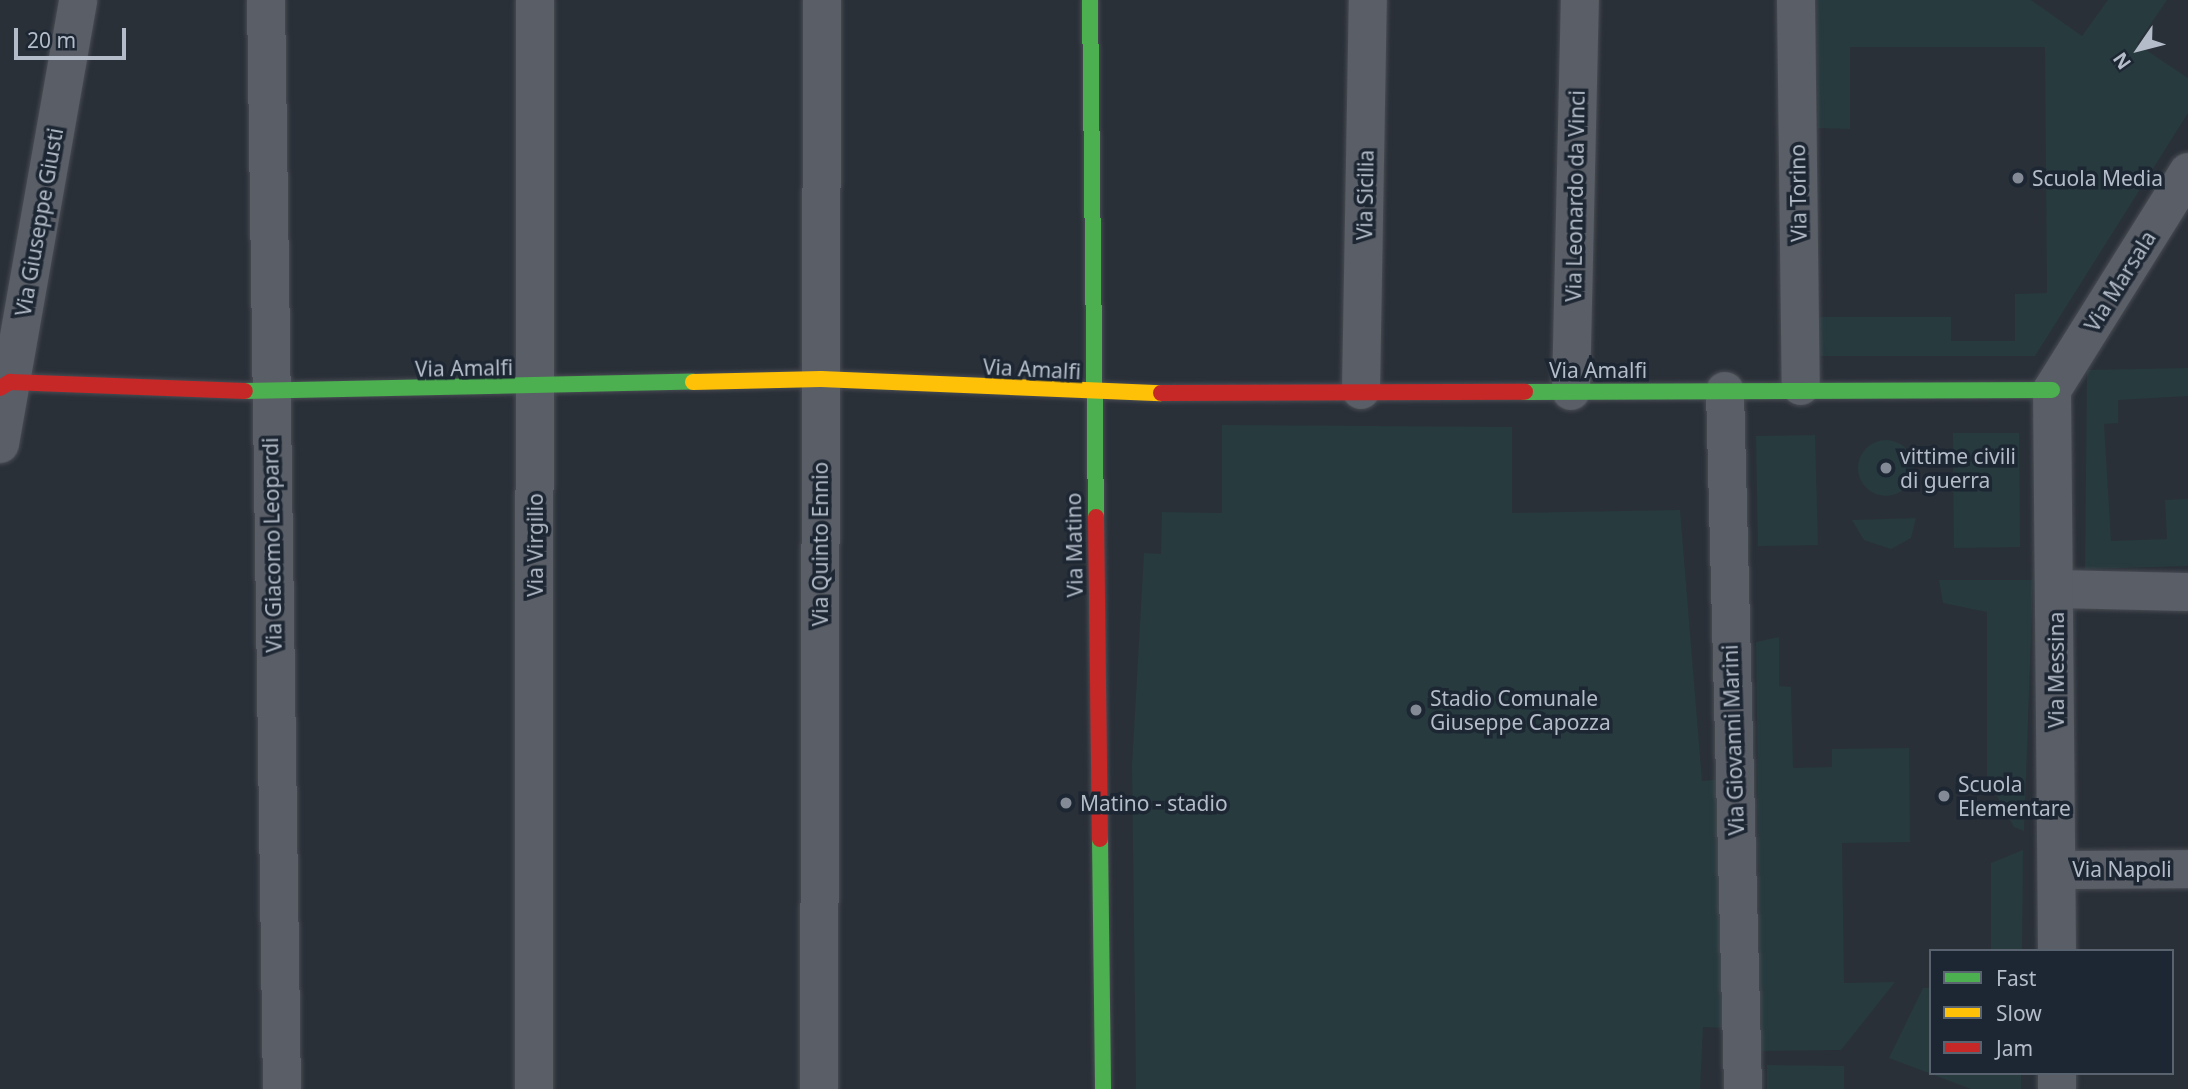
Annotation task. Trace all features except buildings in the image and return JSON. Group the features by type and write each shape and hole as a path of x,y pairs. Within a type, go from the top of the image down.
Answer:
{"street":[{"name":"Via Giuseppe Giusti","path":"0,444 5,385 78,0"},
{"name":"Via Giacomo Leopardi","path":"266,0 269,392 282,1089"},
{"name":"Via Virgilio","path":"534,1089 535,0"},
{"name":"Via Quinto Ennio","path":"819,1089 822,0"},
{"name":"Via Matino","path":"1090,0 1102,1089"},
{"name":"Via Sicilia","path":"1361,390 1368,0"},
{"name":"Via Leonardo da Vinci","path":"1571,391 1580,0"},
{"name":"Via Torino","path":"1796,0 1801,386"},
{"name":"Via Marsala","path":"2052,390 2188,172"},
{"name":"Via Amalfi","path":"5,385 269,392 535,388 821,379 1093,393 1361,390 1725,391 1801,386 2052,390"},
{"name":"Via Messina","path":"2052,390 2056,589 2057,949"},
{"name":"Via Giovanni Marini","path":"1725,391 1743,1089"},
{"path":"2056,589 2188,592"},
{"name":"Via Napoli","path":"2056,870 2188,869"}],"green space":[{"path":"1817,0 2031,0 2082,36 2108,0 2167,0 2137,44 2188,78 2188,113 2035,356 1816,356 1815,317 1951,317 1951,341 2015,341 2015,294 2047,293 2045,47 1850,47 1850,129 1818,128"},
{"path":"2188,368 2188,396 2118,400 2118,423 2104,424 2111,541 2167,539 2165,500 2188,499 2188,566 2085,569 2087,370"},
{"name":"Stadio Comunale Giuseppe Capozza","path":"1222,425 1512,427 1512,513 1680,510 1702,781 1723,779 1724,1028 1703,1027 1700,1089 1136,1089 1132,766 1144,553 1161,554 1162,512 1222,513"},
{"path":"1953,433 2019,433 2020,547 1954,548"},
{"path":"1815,435 1818,545 1758,546 1756,436"},
{"path":"1881,440 1891,440 1906,448 1912,457 1912,479 1906,488 1891,496 1881,496 1863,484 1858,473 1858,463 1870,445"},
{"path":"1916,518 1911,538 1891,549 1864,540 1852,520"},
{"path":"1939,580 2033,580 2024,831 2014,827 1987,778 1987,612 1943,603"},
{"path":"1779,637 1779,686 1791,687 1793,768 1832,767 1832,749 1909,748 1910,842 1842,843 1844,983 1895,982 1841,1050 1761,1051 1756,642"},
{"path":"2023,850 2022,949 1991,949 1991,863"},
{"path":"1923,988 1929,988 1929,1073 1889,1058"},
{"path":"1767,1065 1844,1066 1844,1089 1767,1089"},
{"path":"1934,1075 2021,1075 2021,1089 1971,1089"}],"traffic: fast":[{"path":"1090,0 1096,517"},
{"path":"245,391 693,382"},
{"path":"1525,392 2052,390"},
{"path":"1100,839 1103,1089"}],"traffic: slow":[{"path":"693,382 821,379 1161,393"}],"traffic: jam":[{"path":"0,388 10,382 245,391"},
{"path":"1161,393 1525,392"},
{"path":"1096,517 1100,839"}],"place":[{"name":"Scuola Media","path":"2018,178"},
{"name":"vittime civili di guerra","path":"1886,468"},
{"name":"Stadio Comunale Giuseppe Capozza","path":"1416,710"},
{"name":"Scuola Elementare","path":"1944,796"},
{"name":"Matino - stadio","path":"1066,803"}]}
